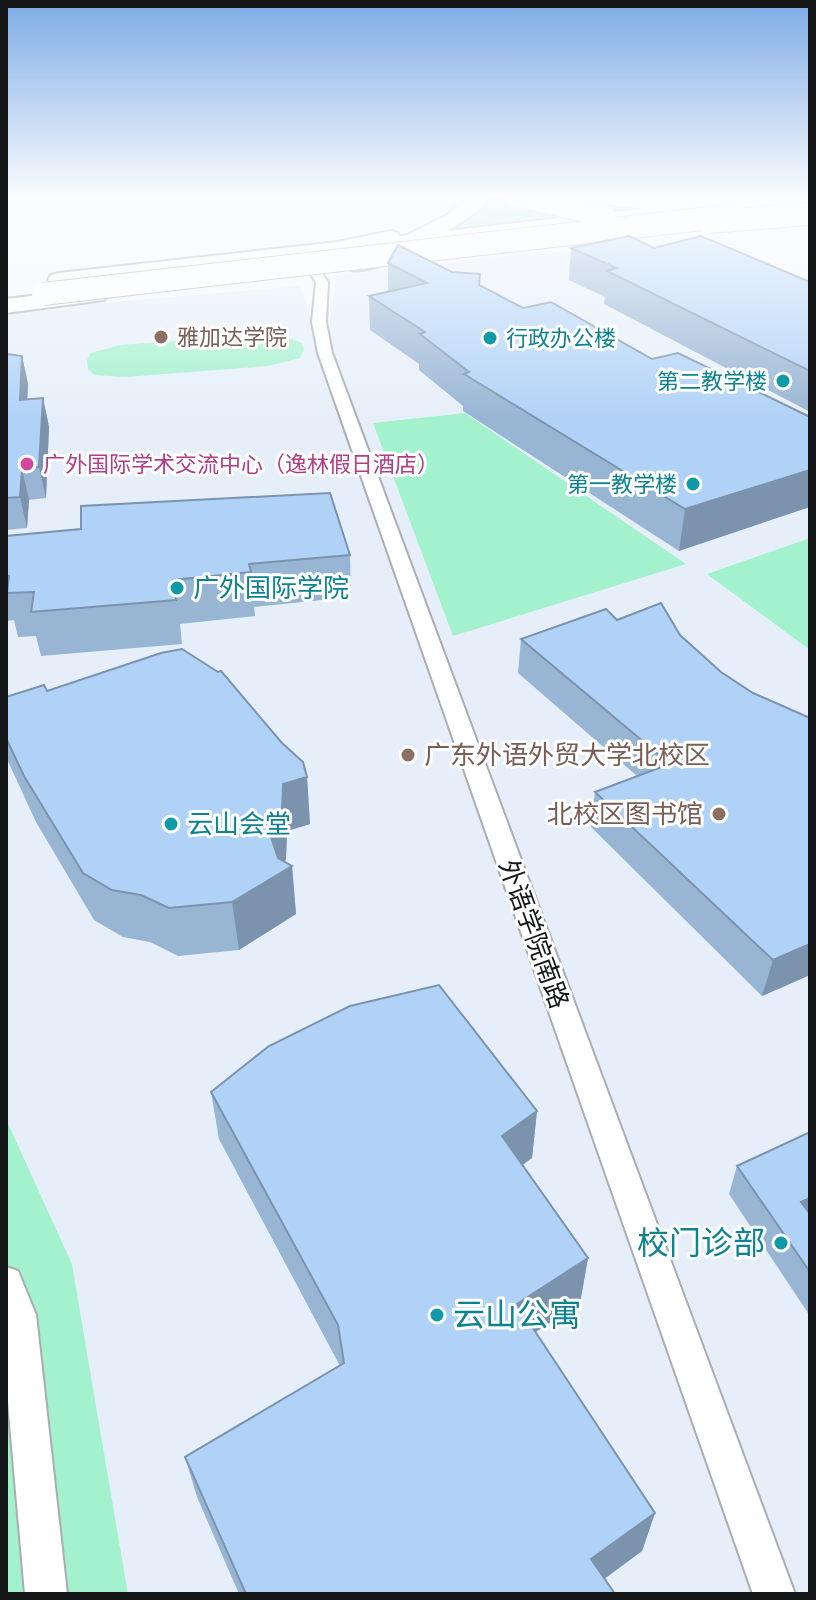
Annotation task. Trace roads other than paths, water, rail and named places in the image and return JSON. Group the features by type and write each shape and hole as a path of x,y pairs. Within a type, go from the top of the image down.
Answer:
{"highway":[{"path":"6,286 204,270"},
{"path":"6,295 222,270"},
{"path":"6,306 251,270"}],"street":[{"name":"外语学院南路","path":"314,270 322,282 319,322 325,353 774,1594"},
{"path":"6,1283 18,1315 46,1594"}],"place":[{"name":"雅加达学院","path":"161,337"},
{"name":"行政办公楼","path":"490,338"},
{"name":"第二教学楼","path":"783,381"},
{"name":"广外国际学术交流中心（逸林假日酒店）","path":"27,464"},
{"name":"第一教学楼","path":"693,484"},
{"name":"广外国际学院","path":"177,588"},
{"name":"广东外语外贸大学北校区","path":"408,755"},
{"name":"北校区图书馆","path":"719,814"},
{"name":"云山会堂","path":"171,824"},
{"name":"校门诊部","path":"781,1243"},
{"name":"云山公寓","path":"437,1315"}]}
